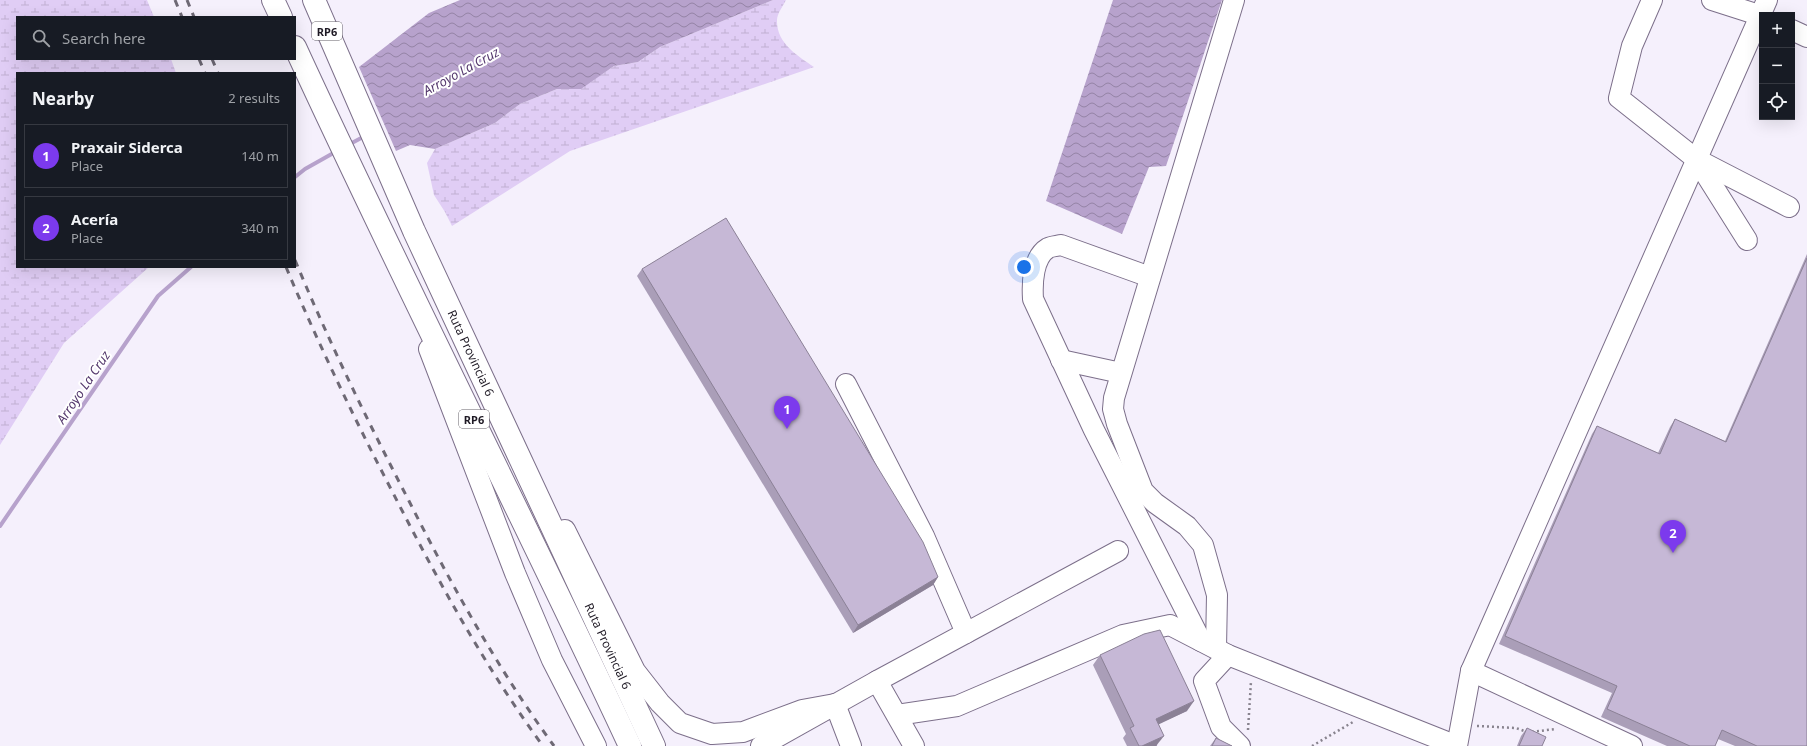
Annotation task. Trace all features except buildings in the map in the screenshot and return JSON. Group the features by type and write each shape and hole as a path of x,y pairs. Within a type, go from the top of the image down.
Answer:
{"highway":[{"path":"273,0 281,16"},
{"name":"Ruta Provincial 6","path":"314,0 414,231 654,746"},
{"path":"319,0 340,61"},
{"name":"Ruta Provincial 6","path":"296,49 388,243 563,602 630,746"}],"lane":[{"path":"1234,0 1114,398 1113,409 1117,424 1143,491 1155,503 1188,526 1203,545 1217,596 1215,648 1204,681 1221,727 1244,739"},
{"path":"1652,0 1632,46 1619,98 1696,159 1789,208"},
{"path":"897,715 957,706 1123,635 1170,625 1215,648 1457,746 1471,671 1696,159 1763,11 1712,0"},
{"path":"1795,31 1807,37"},
{"path":"1696,159 1747,240"},
{"path":"388,243 515,573 552,660 596,746"},
{"path":"1150,277 1061,245 1048,248 1040,258 1035,270 1032,285 1033,299 1094,430 1215,648"},
{"path":"1061,360 1122,373"},
{"path":"846,384 924,536 966,633"},
{"path":"492,397 556,512 635,671 660,703 680,723 712,734 744,732 802,710 835,704"},
{"path":"761,746 877,680 1118,551"},
{"path":"1471,671 1632,746"},
{"path":"877,680 914,746"},
{"path":"835,704 851,746"}],"path":[{"path":"1244,739 1253,664"},
{"path":"1312,746 1371,712"},
{"path":"1461,723 1488,727 1516,728 1526,732 1566,728 1579,721"}],"green space":[{"path":"0,0 147,0 154,16 16,16 16,60 171,60 176,72 16,72 16,268 148,268 64,343 0,445"},
{"path":"773,0 786,0 777,18 780,36 789,48 814,67 570,151 452,226 434,195 427,163 435,149 495,123 520,104 557,89 581,88 614,66 638,62 660,47"}],"water":[{"path":"460,0 773,0 660,47 638,62 614,66 581,89 557,89 520,104 495,123 435,149 410,145 396,151 359,67 429,13"},
{"path":"1113,0 1222,0 1166,166 1149,167 1122,234 1046,201"}],"waterway":[{"name":"Arroyo La Cruz","path":"348,145 365,136"},
{"name":"Arroyo La Cruz","path":"296,176 305,169 337,151"},
{"name":"Arroyo La Cruz","path":"0,526 158,296 190,268"}],"railway":[{"path":"175,0 182,16"},
{"path":"187,0 194,16"},
{"path":"199,60 205,72"},
{"path":"212,60 218,72"},
{"path":"296,262 349,382 459,596 495,657 533,717 554,746"},
{"path":"286,268 350,408 426,557 501,685 543,746"}],"place":[{"name":"Praxair Siderca","path":"787,429"},
{"name":"Acería","path":"1673,553"}]}
